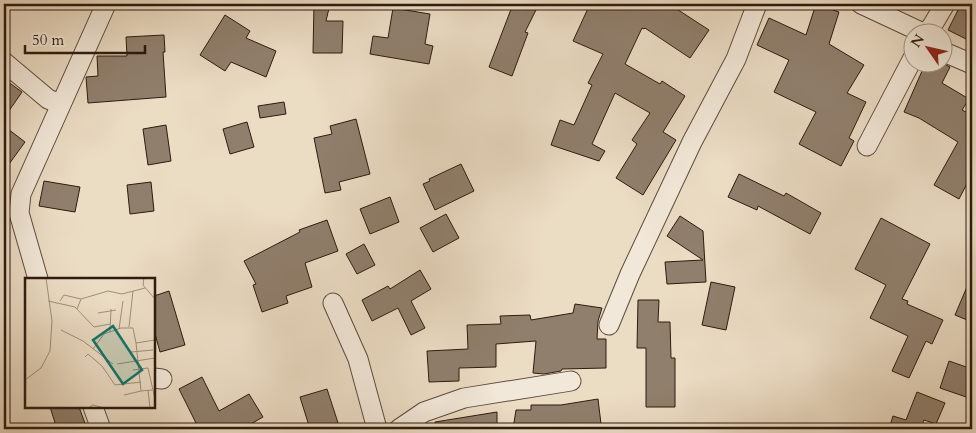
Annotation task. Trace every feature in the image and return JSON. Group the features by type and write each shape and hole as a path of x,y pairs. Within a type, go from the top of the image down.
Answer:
{"street":[{"path":"38,278 19,212 21,194 106,4"},
{"path":"609,325 630,274 692,142 736,59 757,4"},
{"path":"861,4 904,24"},
{"path":"934,22 945,4"},
{"path":"954,56 972,64"},
{"path":"4,62 48,99 60,104"},
{"path":"867,146 906,72"},
{"path":"333,303 358,359 377,429"},
{"path":"399,429 424,412 464,398 571,382"},
{"path":"93,408 101,429"}],"building":[{"path":"314,4 330,4 326,21 343,21 342,53 313,53"},
{"path":"513,4 539,4 525,32 528,33 512,76 489,67"},
{"path":"590,4 669,4 709,30 690,58 645,28 642,28 625,64 660,84 662,81 685,96 663,132 676,140 643,195 616,178 637,144 632,140 650,113 615,93 592,144 605,151 599,161 551,145 560,120 574,125 592,85 588,83 603,54 573,41"},
{"path":"816,4 839,12 829,44 864,65 847,93 866,102 849,138 854,141 841,166 799,144 816,112 774,92 789,60 757,45 769,18 806,35"},
{"path":"961,4 972,4 972,42 954,33 954,22 952,22"},
{"path":"393,8 430,14 425,44 433,46 429,64 370,54 373,36 388,38"},
{"path":"225,15 250,31 246,38 276,51 266,77 231,62 225,71 200,55"},
{"path":"164,35 165,52 163,52 166,97 88,103 86,77 98,76 97,56 127,56 126,37"},
{"path":"922,72 948,72 942,83 969,99 962,110 972,115 972,174 959,199 934,185 958,142 919,118 904,112"},
{"path":"4,79 22,92 4,118"},
{"path":"284,102 286,114 260,118 258,106"},
{"path":"356,119 370,174 339,182 341,190 325,193 314,138 332,134 330,126"},
{"path":"247,122 254,147 230,154 223,129"},
{"path":"166,125 171,161 148,165 143,129"},
{"path":"4,126 25,142 4,171"},
{"path":"461,164 474,191 435,210 423,184 430,181 429,179"},
{"path":"739,174 784,196 786,193 821,213 810,234 758,206 757,210 728,197"},
{"path":"44,181 80,187 75,212 39,206"},
{"path":"151,182 154,211 130,214 127,185"},
{"path":"390,197 399,222 370,234 360,209"},
{"path":"446,214 459,238 433,252 420,228"},
{"path":"680,216 703,231 706,282 667,284 665,262 703,260 667,236"},
{"path":"881,218 930,244 902,299 908,301 907,304 943,320 932,344 926,341 909,378 892,371 908,336 870,318 886,285 855,269"},
{"path":"327,220 338,251 305,263 312,287 286,296 288,303 262,312 253,285 256,284 244,261 300,232 299,230"},
{"path":"364,244 375,265 357,274 346,254"},
{"path":"420,270 431,289 411,301 425,328 411,335 398,308 372,321 362,300 388,286 390,289"},
{"path":"972,275 972,322 955,315"},
{"path":"711,282 735,287 726,330 702,325"},
{"path":"169,291 185,345 160,352 155,334 155,296"},
{"path":"638,300 659,300 658,322 670,322 671,358 675,358 675,407 646,407 646,348 637,348"},
{"path":"575,304 602,308 598,321 597,339 606,339 606,368 562,369 561,371 544,374 533,373 536,341 496,344 496,367 459,368 459,381 429,382 427,351 468,349 467,325 501,324 500,316 530,315 531,320 573,313"},
{"path":"949,361 972,369 972,399 940,388"},
{"path":"202,377 219,411 249,394 263,417 242,429 199,429 179,389"},
{"path":"327,389 340,429 310,429 300,397"},
{"path":"917,392 945,403 936,424 924,420 922,425 927,427 927,429 889,429 893,416 906,420"},
{"path":"598,399 601,424 564,429 513,429 516,410 531,410 531,405 561,405"},
{"path":"50,408 79,408 86,426 78,429 57,429"},
{"path":"497,412 497,429 435,429 435,422"}]}
